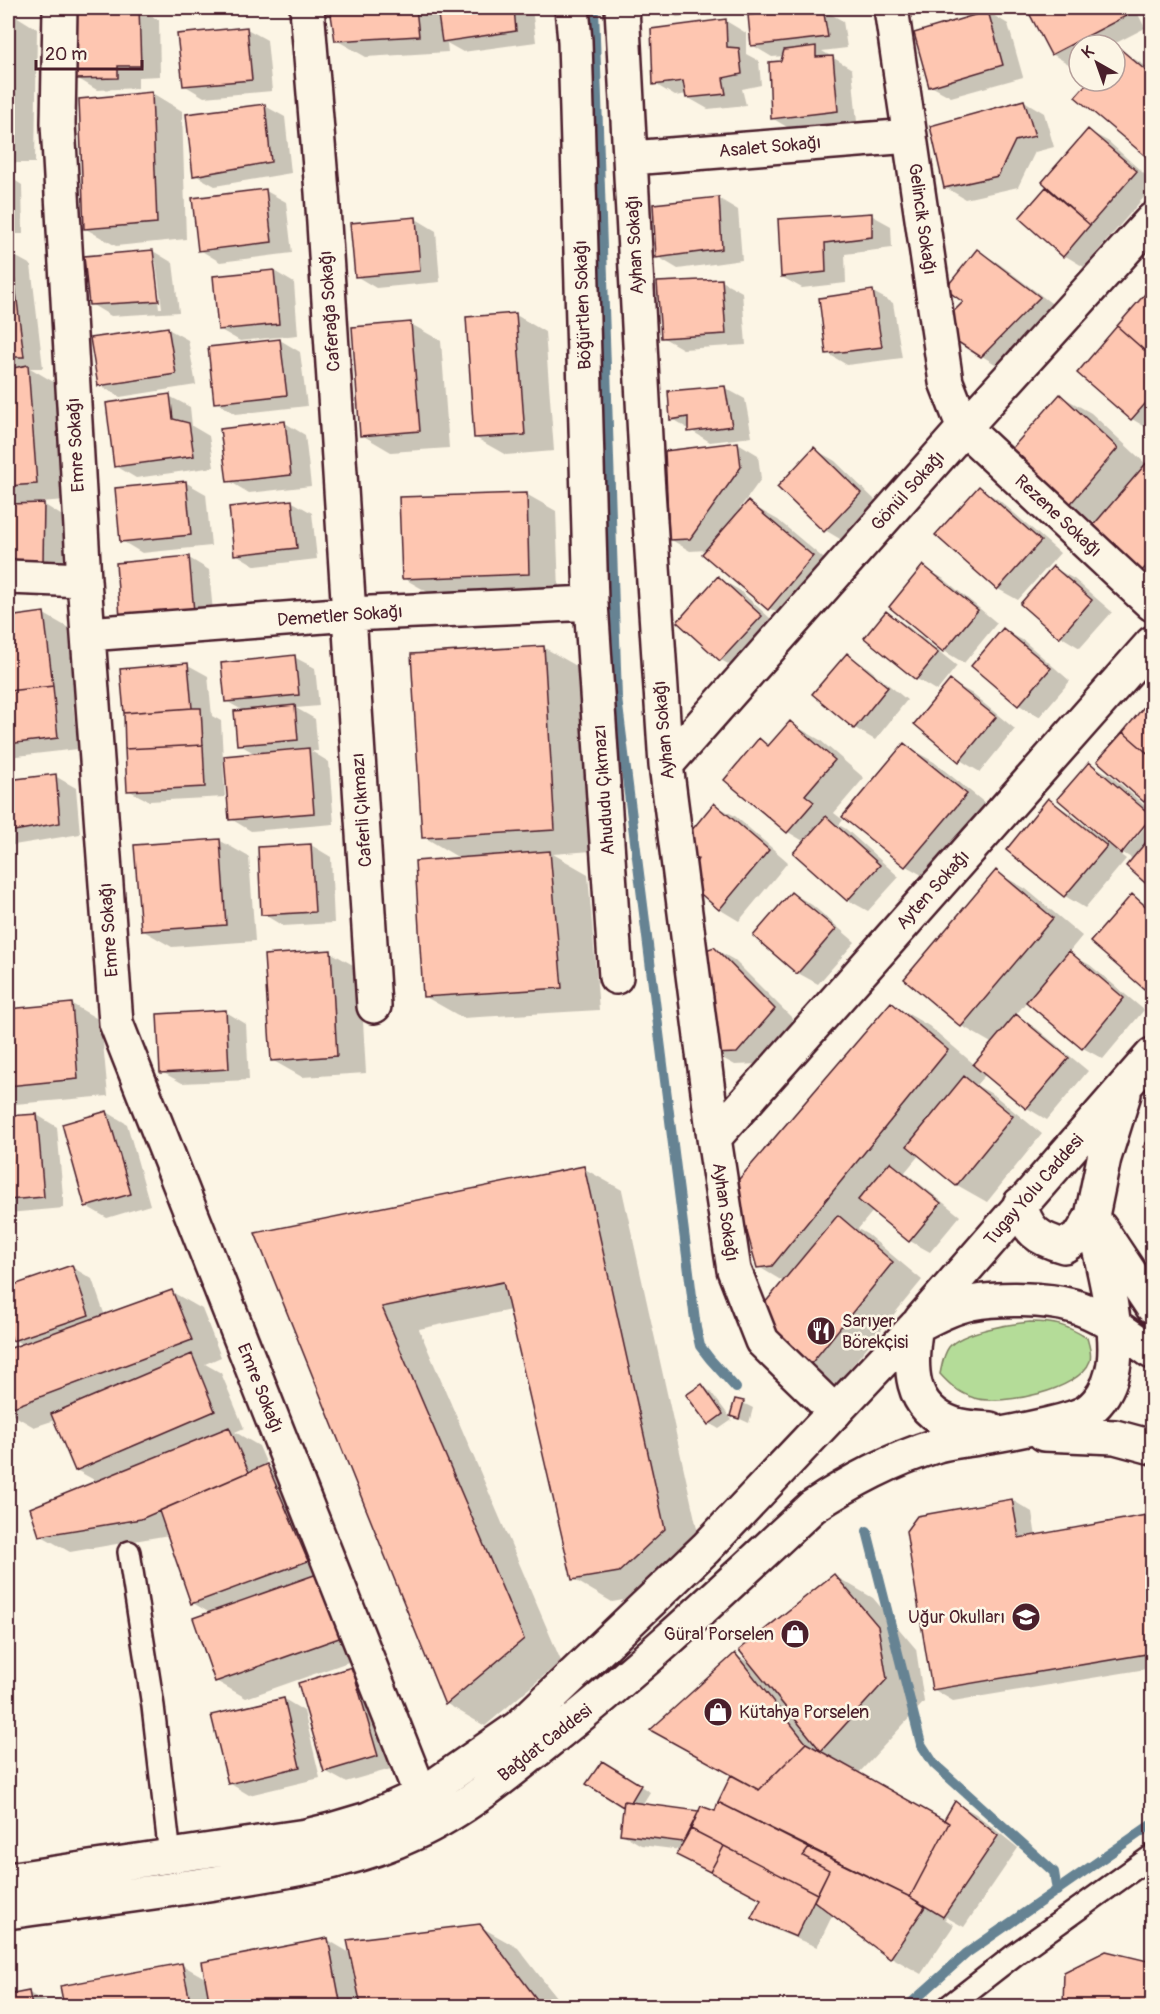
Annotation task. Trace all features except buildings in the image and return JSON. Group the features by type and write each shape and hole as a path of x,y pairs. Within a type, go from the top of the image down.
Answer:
{"street":[{"name":"Emre Sokağı","path":"60,8 58,124 84,580 116,1023 421,1795"},
{"name":"Caferağa Sokağı","path":"307,8 323,204 350,614"},
{"name":"Böğürtlen Sokağı","path":"572,8 575,41 591,603"},
{"name":"Ayhan Sokağı","path":"622,8 647,475 666,765 714,1138 734,1270 762,1341 835,1412"},
{"name":"Gelincik Sokağı","path":"891,8 946,381 964,428"},
{"path":"575,41 623,41"},
{"name":"Asalet Sokağı","path":"631,158 910,136"},
{"name":"Gönül Sokağı","path":"666,765 964,428 1152,220"},
{"name":"Rezene Sokağı","path":"964,428 1152,604"},
{"path":"8,577 84,580"},
{"name":"Demetler Sokağı","path":"88,634 350,614 591,603"},
{"name":"Ahududu Çıkmazı","path":"591,603 616,977"},
{"name":"Caferli Çıkmazı","path":"350,614 374,1006"},
{"name":"Ayten Sokağı","path":"714,1138 1152,643"},
{"name":"Tugay Yolu Caddesi","path":"916,1326 1152,1055"},
{"path":"1020,1204 1024,1220 1030,1228 1050,1242 1064,1246 1081,1235 1092,1216 1104,1158 1128,1084"},
{"path":"1092,1216 1152,1306"},
{"path":"1092,1216 1114,1326"},
{"name":"Bağdat Caddesi","path":"8,1880 306,1836 368,1819 421,1795 519,1727 706,1548 916,1326 943,1313 972,1304 1017,1300 1044,1301 1073,1306 1114,1326 1152,1352"},
{"name":"Bağdat Caddesi","path":"916,1326 911,1356 914,1376 922,1400 930,1412 954,1425 1014,1433 1115,1437 1152,1447"},
{"name":"Bağdat Caddesi","path":"8,1912 217,1883 326,1864 414,1834 435,1823 505,1776 595,1705 812,1507 849,1482 886,1464 940,1444 1014,1433 1067,1420 1090,1410 1107,1388 1113,1372 1114,1326"}],"lane":[{"path":"129,1552 153,1706 170,1856"},
{"path":"949,2007 1017,1953 1152,1856"}],"green space":[{"path":"1030,1322 1060,1325 1087,1338 1091,1358 1083,1372 1056,1388 1020,1398 1002,1400 987,1400 969,1396 947,1382 940,1374 945,1353 956,1341 987,1329"}],"waterway":[{"path":"594,8 617,698 696,1328 700,1346 736,1388"},
{"path":"867,1531 921,1744 934,1764 1054,1872 1057,1891"},
{"path":"908,2006 967,1953 1152,1824"}],"place":[{"name":"Sarıyer Börekçisi","path":"821,1331"},
{"name":"Uğur Okulları","path":"1026,1617"},
{"name":"Güral Porselen","path":"795,1634"},
{"name":"Kütahya Porselen","path":"718,1712"}]}
